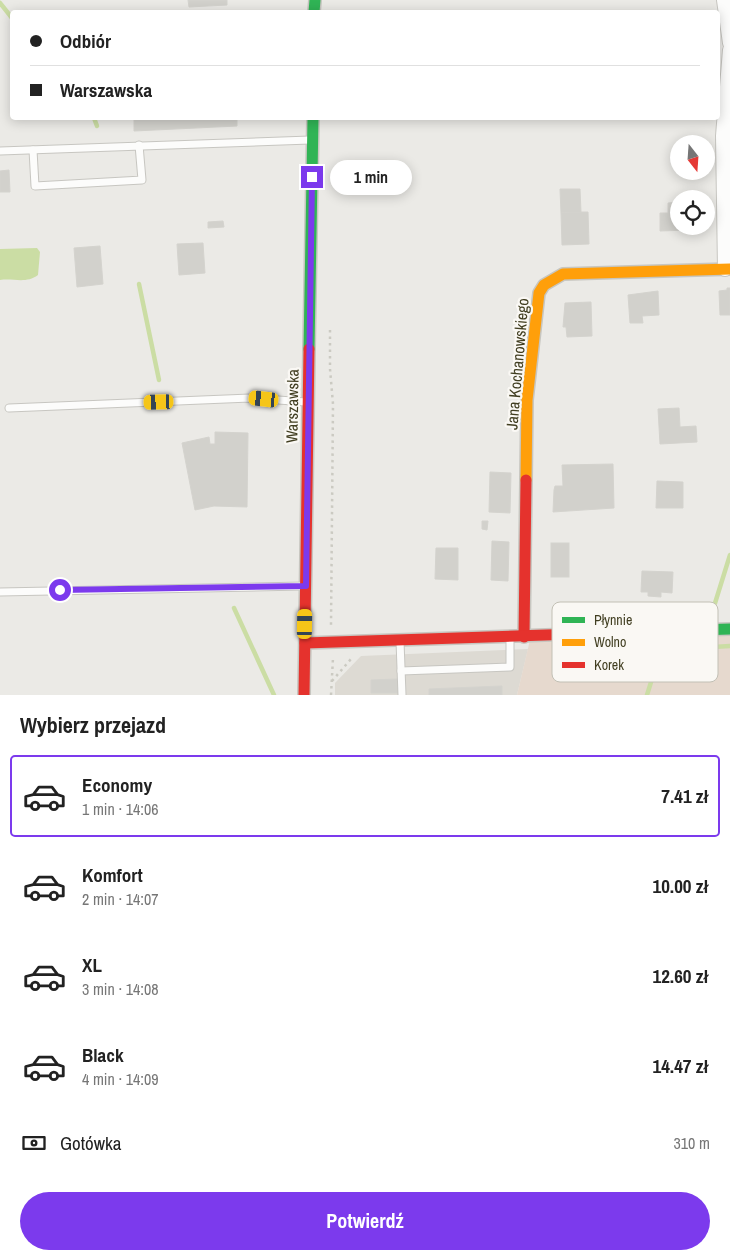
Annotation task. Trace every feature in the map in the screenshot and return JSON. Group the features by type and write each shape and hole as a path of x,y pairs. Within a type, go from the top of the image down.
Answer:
{"street":[{"path":"724,0 730,43"},
{"path":"728,269 723,136 730,50"},
{"name":"Warszawska","path":"304,695 313,120"},
{"name":"Jana Kochanowskiego","path":"524,637 527,400 539,293 544,285 563,274 728,269"},
{"path":"305,643 552,636"}],"lane":[{"path":"0,151 312,140"},
{"path":"33,150 35,186 142,180 139,145"},
{"path":"9,408 250,398 308,402"},
{"path":"0,592 306,586"},
{"path":"401,671 510,667 510,637"},
{"path":"400,640 402,695"}],"path":[{"path":"330,330 330,369 333,404 329,620 333,630"},
{"path":"331,682 336,673 354,657"}],"shaded area":[{"path":"37,248 40,252 38,275 24,280 0,280 0,249"},
{"path":"718,633 730,633 730,695 517,695 530,640 552,639 552,682 718,682"},
{"path":"528,649 517,695 335,695 335,683 361,656"}],"building":[{"path":"188,0 227,0 227,5 189,7"},
{"path":"134,120 237,120 237,126 134,131"},
{"path":"9,170 10,192 0,192 0,171"},
{"path":"560,189 580,189 581,212 561,213"},
{"path":"668,203 670,203 670,231 660,231 660,213 668,213"},
{"path":"588,212 589,244 562,245 561,213"},
{"path":"223,221 224,227 208,228 208,222"},
{"path":"203,243 205,273 179,275 177,244"},
{"path":"100,246 103,284 77,287 74,248"},
{"path":"727,288 730,288 730,315 720,315 719,291 727,290"},
{"path":"658,291 659,315 642,316 643,323 630,323 628,295"},
{"path":"591,302 592,336 567,337 566,327 563,327 565,303"},
{"path":"679,408 680,427 696,426 697,442 660,444 658,409"},
{"path":"215,432 248,433 247,507 214,506 195,510 182,443 209,437 210,444 215,444"},
{"path":"613,464 614,508 553,512 555,486 563,486 562,465"},
{"path":"490,472 511,473 510,513 489,512"},
{"path":"657,481 683,482 683,508 656,508"},
{"path":"482,521 488,521 487,530 482,529"},
{"path":"492,541 509,542 508,581 491,580"},
{"path":"551,543 569,543 569,577 551,577"},
{"path":"436,548 458,548 458,580 435,579"},
{"path":"642,571 673,572 672,593 661,592 661,597 648,596 648,592 641,592"},
{"path":"398,679 398,693 371,693 371,680"},
{"path":"502,686 502,695 429,695 429,689"}],"waterway":[{"path":"0,3 10,16"},
{"path":"95,120 97,126"},
{"path":"139,284 159,380"},
{"path":"715,602 730,555"},
{"path":"234,608 274,695"},
{"path":"718,647 730,646"},
{"path":"647,695 651,682"}],"traffic: fast":[{"path":"314,10 315,0"},
{"path":"309,349 313,120"},
{"path":"718,629 730,629"}],"traffic: slow":[{"path":"526,480 527,400 539,293 544,285 563,274 730,269"}],"traffic: jam":[{"path":"304,695 309,349"},
{"path":"524,637 526,480"},
{"path":"305,643 552,635"}],"route":[{"path":"60,590 306,586 312,177"}]}
